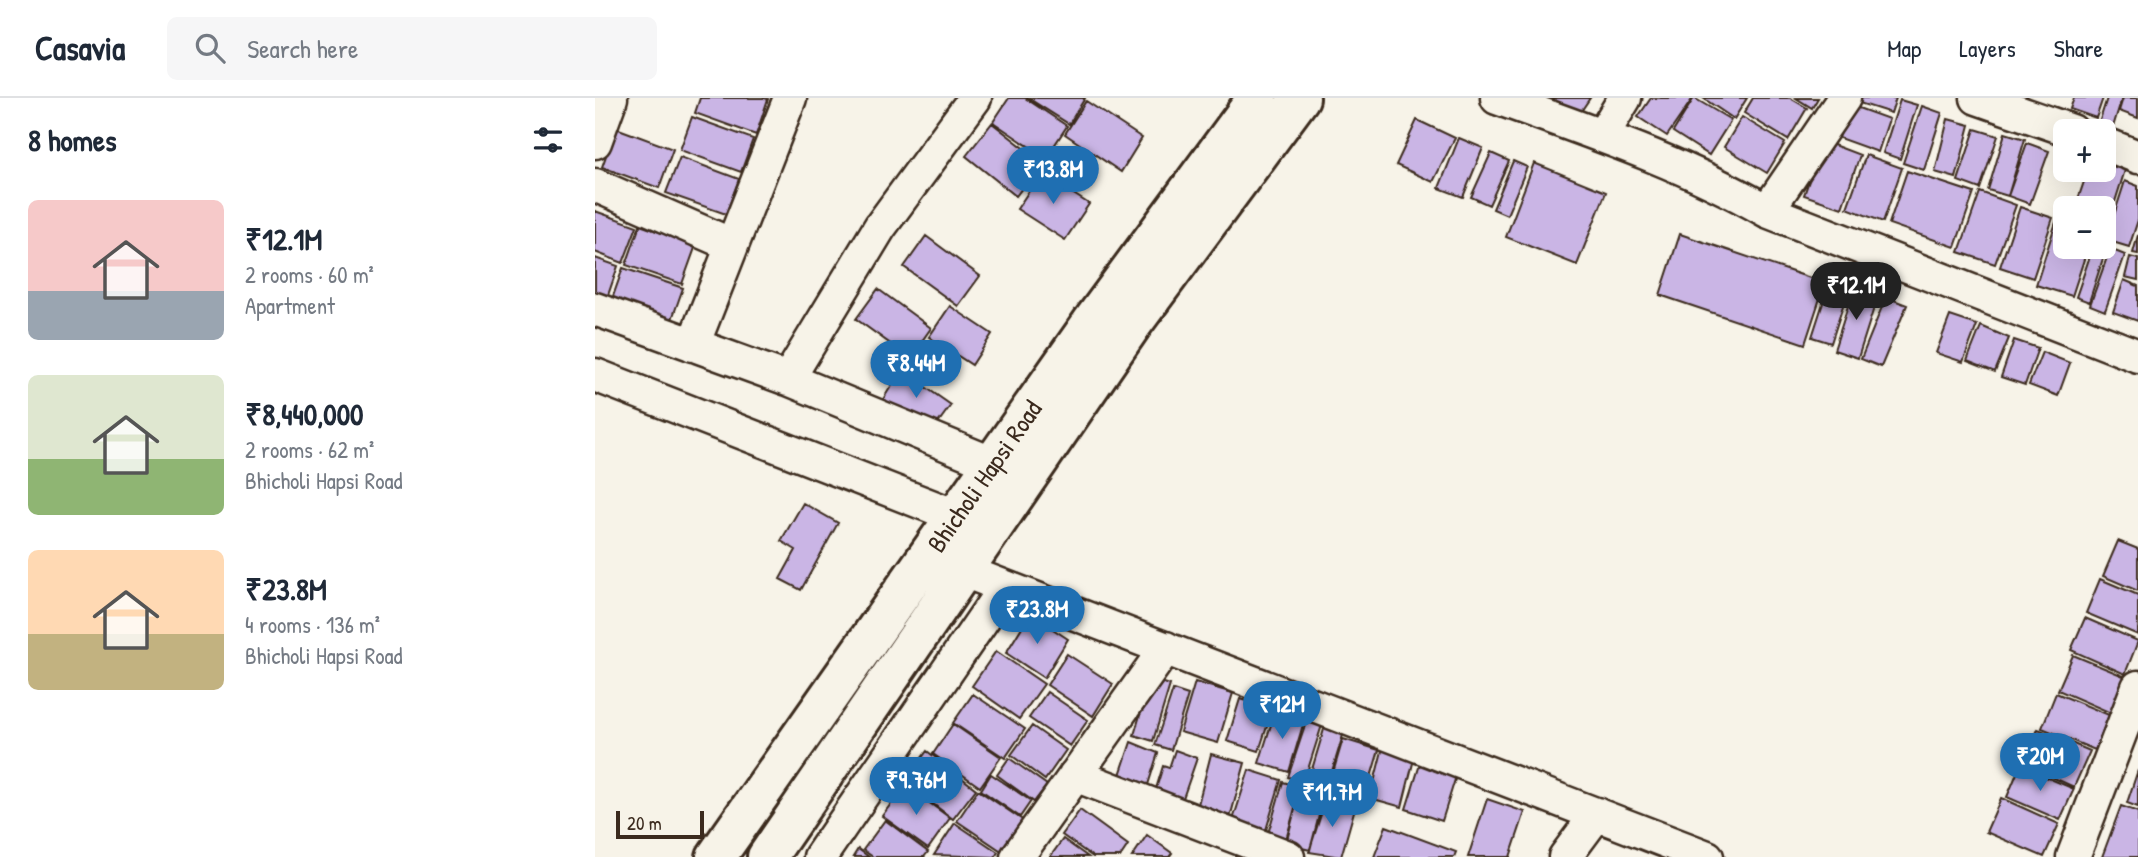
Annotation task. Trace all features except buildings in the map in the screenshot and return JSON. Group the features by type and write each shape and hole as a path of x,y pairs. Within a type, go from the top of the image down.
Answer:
{"street":[{"path":"595,142 611,98"},
{"path":"693,345 790,98"},
{"path":"787,379 880,227 975,98"},
{"name":"Bhicholi Hapsi Road","path":"716,857 995,464 1094,318 1258,98"},
{"path":"767,857 1131,326 1300,98"},
{"path":"1497,98 1722,184 1767,211 2138,356"},
{"path":"1602,136 1625,98"},
{"path":"1767,211 1843,98"},
{"path":"1977,98 2053,124"},
{"path":"2116,148 2138,157"},
{"path":"595,185 732,245"},
{"path":"595,309 787,379 995,464"},
{"path":"595,374 956,516"},
{"path":"964,571 1707,857"},
{"path":"820,857 1005,587"},
{"path":"1017,857 1166,648"},
{"path":"2073,857 2131,720 2138,687"},
{"path":"1075,775 1223,846 1288,857"},
{"path":"1565,857 1597,814"}]}
